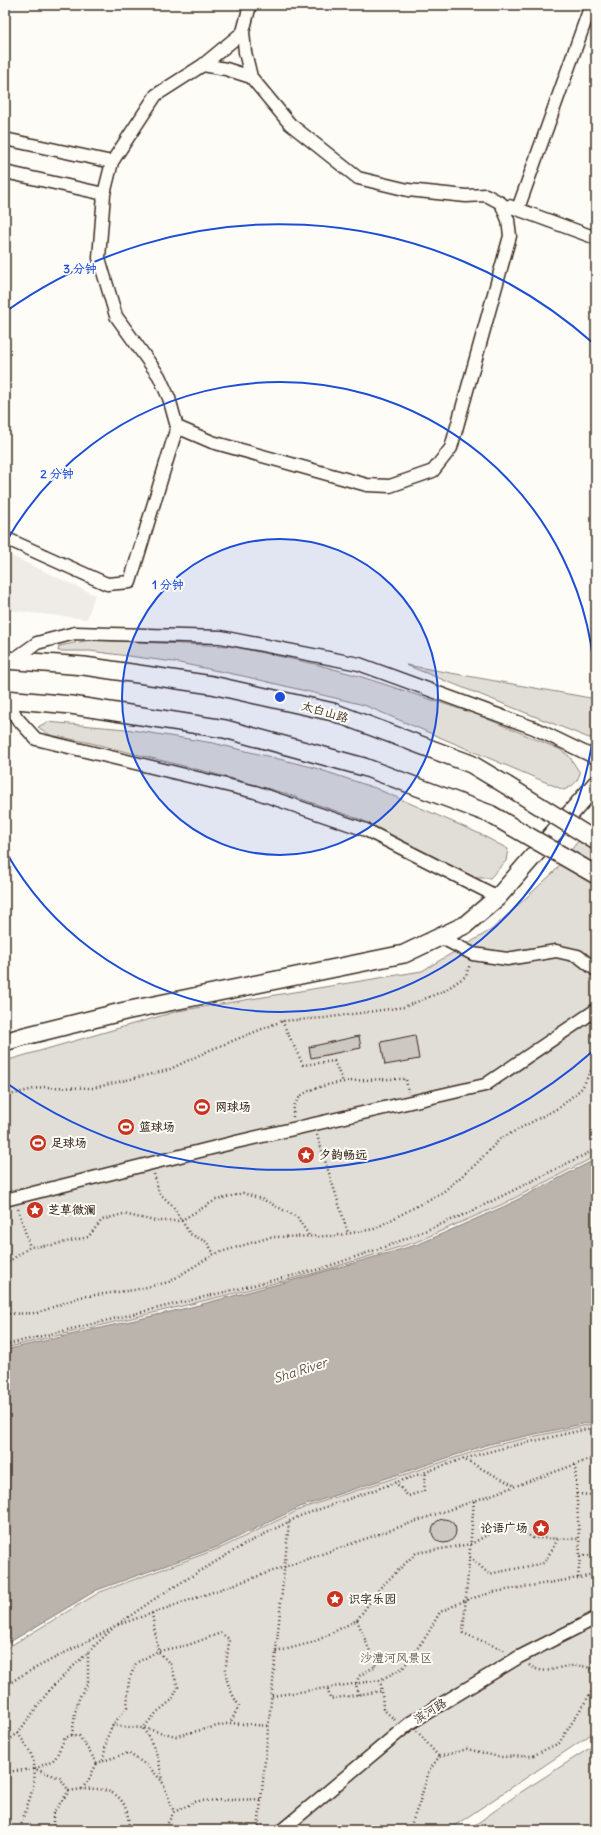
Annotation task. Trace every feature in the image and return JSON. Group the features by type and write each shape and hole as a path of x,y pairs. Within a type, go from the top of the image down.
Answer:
{"main road":[{"name":"太白山路","path":"8,660 84,666 212,685 333,712 471,764 596,840"},
{"path":"6,699 71,704 225,729 364,767 490,814 596,875"},
{"path":"5,1042 125,1011 404,954 466,925 498,897 596,784"}],"street":[{"path":"250,5 243,32 245,52 251,78 290,124 358,178 408,190 466,196 486,195 501,203 596,238"},
{"path":"520,203 591,5"},
{"path":"5,538 107,584 130,582 177,427 169,398 159,376 116,316 99,258 104,194 112,162 156,95 203,65 243,32"},
{"path":"203,65 226,69 251,78"},
{"path":"5,139 112,162"},
{"path":"5,172 104,194"},
{"path":"177,427 212,442 367,485 390,486 433,471 451,448 510,236 508,220 501,203"},
{"path":"8,660 36,643 75,633 221,636 359,664 534,728 596,758"},
{"path":"6,699 16,717 36,739 255,792 366,830 498,897"},
{"path":"440,937 473,954 508,959 556,951 578,956 596,970"},
{"path":"10,1198 292,1129 485,1084 596,1010"},
{"name":"滨河路","path":"282,1830 407,1726 519,1657 596,1618"}],"path":[{"path":"5,1096 42,1087 94,1088 168,1070 210,1050 282,1021 324,1018 404,1007 444,990 466,976 473,954"},
{"path":"282,1021 303,1065 334,1061 343,1082"},
{"path":"5,1314 37,1313 80,1297 134,1290 169,1282 214,1254 270,1237 310,1237 374,1229 443,1192 476,1164 500,1139 560,1107 582,1088 594,1069 596,1061"},
{"path":"292,1129 293,1106 300,1097 311,1090 343,1082 374,1079 406,1080 409,1102"},
{"path":"314,1124 348,1233"},
{"path":"5,1345 320,1269 390,1245 466,1214 596,1149"},
{"path":"151,1163 159,1193 172,1205 180,1221 190,1234 207,1242 214,1254"},
{"path":"5,1264 30,1247 52,1245 88,1237 102,1220 123,1214 154,1221 180,1221 216,1200 243,1193 264,1200 297,1217 310,1237"},
{"path":"10,1198 30,1247"},
{"path":"5,1686 24,1674 115,1626 162,1594 245,1544 300,1516 463,1459 499,1449 596,1428"},
{"path":"5,1743 18,1733 51,1688 115,1626 596,1457"},
{"path":"463,1459 515,1486"},
{"path":"575,1465 578,1494 580,1556 578,1578"},
{"path":"395,1482 408,1496 424,1491 426,1471"},
{"path":"578,1494 596,1495"},
{"path":"474,1501 463,1633 519,1657 535,1668 553,1671 571,1666 596,1670"},
{"path":"258,1830 289,1522"},
{"path":"276,1652 314,1642 357,1620 380,1588 416,1553 471,1544 509,1523 533,1538 579,1539"},
{"path":"470,1557 489,1574 544,1563 558,1539"},
{"path":"580,1556 596,1555"},
{"path":"272,1696 380,1680 403,1668 427,1635 440,1612 466,1600 494,1592 578,1578 596,1572"},
{"path":"143,1728 157,1712 172,1700 178,1687 170,1664 158,1651 152,1613"},
{"path":"357,1620 376,1666 359,1676 356,1684 358,1695"},
{"path":"103,1761 107,1738 112,1726 127,1707 129,1680 136,1663 158,1651 188,1645 221,1633 229,1639 226,1673 231,1692 239,1706 230,1723"},
{"path":"72,1736 76,1707 88,1682 88,1653"},
{"path":"380,1680 383,1709 407,1726 439,1756"},
{"path":"409,1830 429,1771 439,1756 467,1749 500,1757 532,1756 559,1743 596,1684"},
{"path":"328,1688 330,1699 382,1691"},
{"path":"112,1726 143,1728 176,1736 230,1723 269,1726"},
{"path":"143,1728 156,1748 160,1762 162,1781 174,1812"},
{"path":"18,1733 31,1753 35,1769 32,1793 24,1812 20,1830"},
{"path":"5,1772 35,1769 55,1759 65,1738 72,1736 79,1736 96,1763"},
{"path":"96,1763 128,1753 148,1766 162,1781"},
{"path":"82,1789 90,1779 96,1763"},
{"path":"35,1769 60,1778 69,1791"},
{"path":"53,1830 54,1813 69,1791 82,1789 111,1791 124,1802 130,1830"},
{"path":"164,1830 174,1812 197,1802 262,1800"}],"shaded area":[{"path":"5,553 95,595 87,619 5,610"}],"green space":[{"path":"90,640 230,646 315,664 359,676 478,715 559,749 569,756 580,773 574,784 564,790 364,705 243,676 174,662 90,651 58,651 59,646"},
{"path":"406,665 596,699 596,737 589,738"},
{"path":"47,722 126,729 213,743 312,767 375,788 478,833 508,849 506,861 490,878 476,878 362,820 284,793 208,772 91,743 50,735 38,727"},
{"path":"596,818 596,1156 503,1204 416,1242 315,1273 5,1348 5,1061 178,1011 422,971 491,930 554,872"},
{"name":"沙澧河风景区","path":"596,1423 596,1731 448,1830 5,1830 5,1649 100,1592 223,1547 303,1508 491,1446"},
{"path":"596,1744 596,1830 468,1830 518,1794"}],"water":[{"name":"Sha River","path":"596,1159 596,1421 489,1444 300,1507 220,1546 97,1590 5,1645 5,1350 191,1307 309,1276 419,1244 505,1206"}],"building":[{"path":"415,1035 419,1059 385,1065 381,1042"},
{"path":"359,1036 361,1048 311,1058 309,1047"},
{"path":"444,1519 453,1522 456,1531 453,1540 444,1543 435,1540 432,1531 435,1522"}],"place":[{"name":"网球场","path":"202,1107"},
{"name":"篮球场","path":"126,1127"},
{"name":"足球场","path":"38,1143"},
{"name":"夕韵畅远","path":"306,1155"},
{"name":"芝草微澜","path":"35,1210"},
{"name":"论语广场","path":"541,1528"},
{"name":"识字乐园","path":"335,1599"}]}
